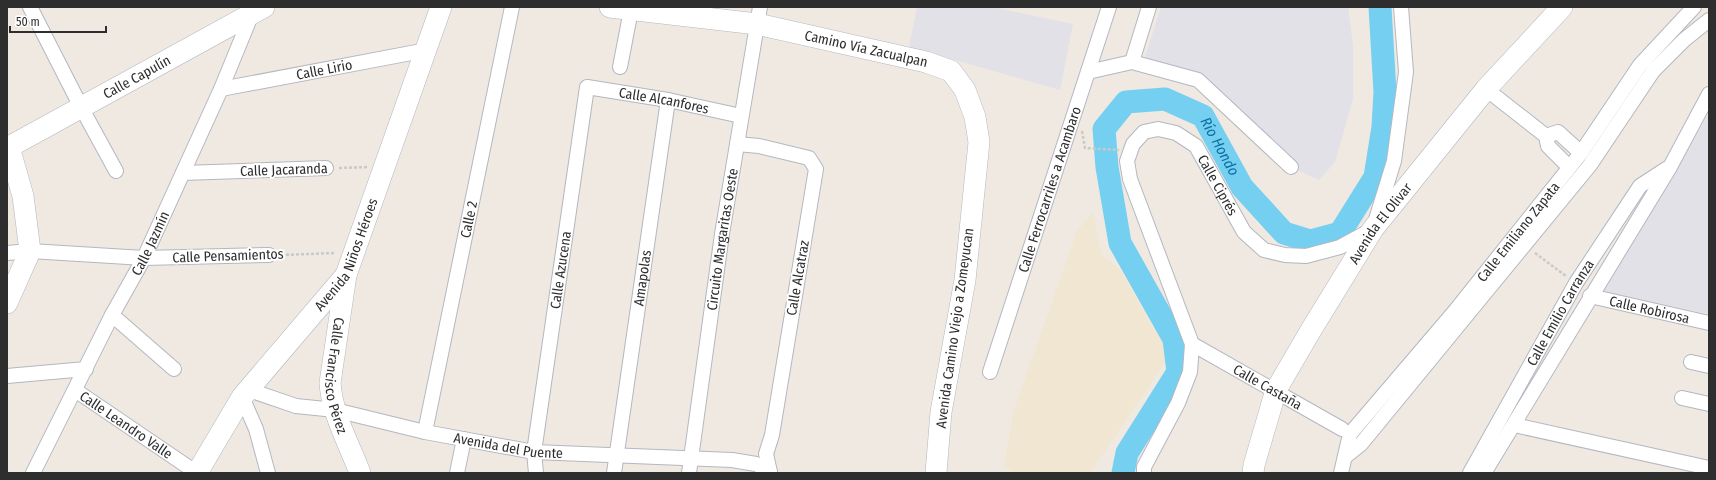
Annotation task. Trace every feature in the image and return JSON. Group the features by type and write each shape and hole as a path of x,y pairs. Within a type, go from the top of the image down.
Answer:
{"street":[{"path":"30,7 81,107 116,171"},
{"name":"Avenida Niños Héroes","path":"197,473 246,394 346,275 442,7"},
{"name":"Calle 2","path":"425,432 512,7"},
{"name":"Camino Vía Zacualpan","path":"610,7 630,10 758,16 926,62 951,71 965,90"},
{"name":"Calle Ferrocarriles a Acambaro","path":"990,372 1110,7"},
{"path":"1132,62 1149,7"},
{"path":"1373,229 1394,161 1406,72 1401,7"},
{"name":"Avenida El Olivar","path":"1253,473 1276,390 1373,229 1486,89 1562,7"},
{"name":"Calle Emiliano Zapata","path":"1341,473 1350,434 1455,310 1581,153 1640,65 1694,7"},
{"name":"Calle Capulín","path":"8,145 81,107 255,9"},
{"name":"Calle Jazmín","path":"33,473 112,315 144,258 221,89 255,9"},
{"path":"620,67 630,10"},
{"name":"Circuito Margaritas Oeste","path":"689,473 722,234 758,16"},
{"name":"Calle Emiliano Zapata","path":"1346,456 1361,444 1590,165 1653,71 1684,40 1709,20"},
{"name":"Calle Lirio","path":"221,89 427,50"},
{"path":"1088,72 1132,62 1198,80 1291,167"},
{"path":"1640,65 1653,71"},
{"name":"Calle Alcanfores","path":"587,87 668,100 741,116"},
{"name":"Calle Azucena","path":"536,473 534,452 587,87"},
{"path":"1486,89 1546,136 1548,146 1569,167"},
{"name":"Avenida Camino Viejo a Zomeyucan","path":"936,473 941,412 965,280 979,142 975,117 965,90"},
{"path":"1484,473 1590,296 1670,167 1709,94"},
{"name":"Amapolas","path":"614,473 618,456 668,100"},
{"name":"Calle Ciprés","path":"1144,473 1144,467 1178,403 1190,372 1192,344 1130,179 1127,161 1133,144 1144,132 1158,129 1176,133 1196,146 1244,232 1264,250 1285,255 1306,256 1340,247 1373,229"},
{"path":"1546,136 1558,132 1581,153"},
{"name":"Calle Alcatraz","path":"737,144 759,146 809,158 816,169 772,435 766,454 770,472"},
{"path":"7,303 30,251 23,196 8,145"},
{"name":"Calle Emilio Carranza","path":"1470,473 1576,283 1640,186 1670,167"},
{"name":"Calle Jacaranda","path":"183,173 326,168"},
{"name":"Calle Pensamientos","path":"7,253 30,251 144,258 268,255"},
{"name":"Calle Francisco Pérez","path":"346,275 330,383 335,410 360,473"},
{"name":"Calle Robirosa","path":"1590,296 1709,324"},
{"path":"112,315 174,369"},
{"name":"Calle Castaña","path":"1192,344 1276,390 1342,429"},
{"path":"1691,362 1709,366"},
{"path":"7,376 86,369"},
{"name":"Calle Leandro Valle","path":"75,390 197,473"},
{"path":"246,394 268,473"},
{"name":"Avenida del Puente","path":"246,394 296,406 335,410 425,432 534,452 732,460 756,464 770,472"},
{"path":"1682,398 1709,404"},
{"path":"1514,424 1709,468"},
{"path":"457,473 464,439"}],"path":[{"path":"1085,148 1114,149"},
{"name":"Calle Jacaranda","path":"326,168 386,166"},
{"path":"1524,245 1576,283"},
{"name":"Calle Pensamientos","path":"268,255 354,253"}],"shaded area":[{"path":"917,7 997,7 1073,24 1060,90 909,47"},
{"path":"1161,7 1348,7 1353,45 1353,99 1335,162 1319,180 1291,167 1256,125 1204,78 1144,60"},
{"path":"1709,114 1709,314 1601,291"},
{"path":"1093,212 1101,254 1121,271 1152,327 1163,343 1166,361 1090,473 1016,473 1004,467 1013,413 1077,231"}],"waterway":[{"name":"Río Hondo","path":"1123,473 1127,453 1178,372 1174,339 1120,243 1107,167 1104,129 1126,102 1165,99 1203,116 1242,187 1284,233 1310,241 1340,233 1375,177 1383,127 1385,92 1380,7"}]}
